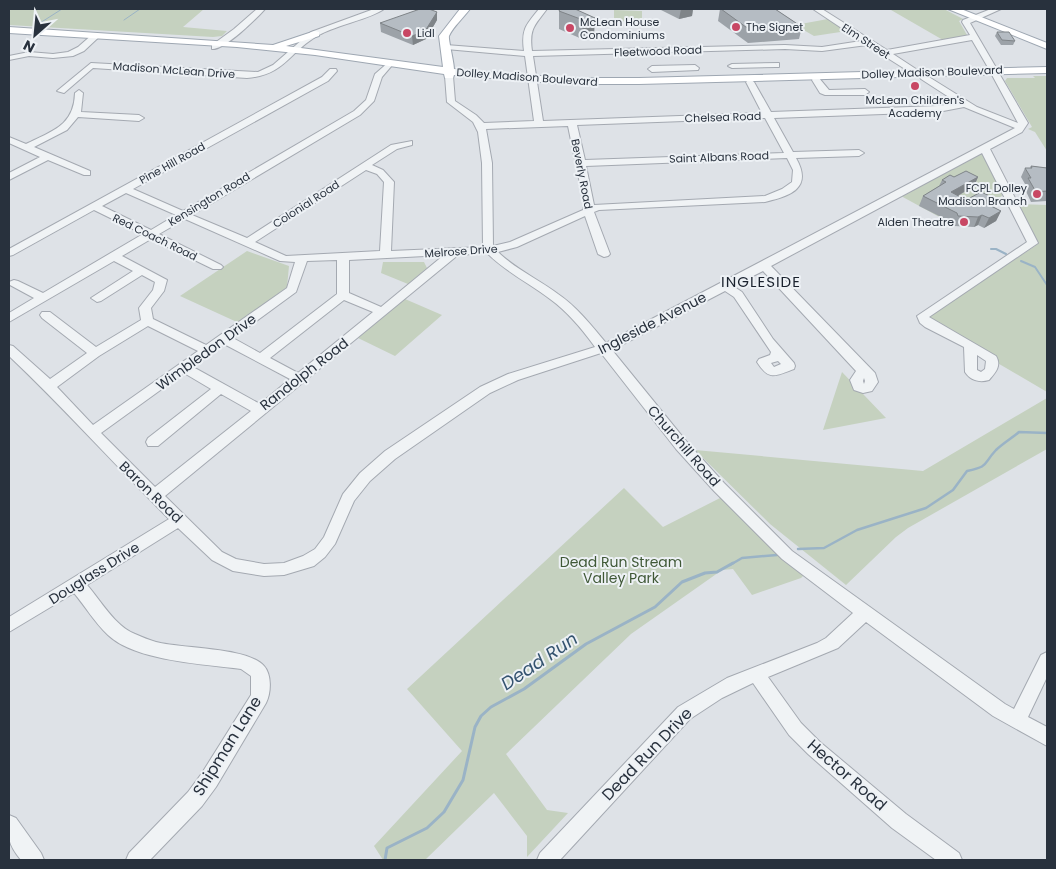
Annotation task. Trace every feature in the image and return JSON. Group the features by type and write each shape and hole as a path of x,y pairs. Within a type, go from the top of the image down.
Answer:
{"main road":[{"path":"449,74 448,54 444,42 445,35 465,9"},
{"path":"954,9 1047,40"},
{"path":"966,9 977,16 1047,46"},
{"name":"Dolley Madison Boulevard","path":"9,30 92,37"},
{"name":"Dolley Madison Boulevard","path":"9,34 271,47 293,52"},
{"path":"271,47 316,34"},
{"name":"Dolley Madison Boulevard","path":"218,44 293,52 449,74 532,82 607,86 920,75 982,75 1017,70 1047,70"},
{"name":"Dolley Madison Boulevard","path":"532,82 639,82 995,73 1047,74"}],"street":[{"path":"218,44 237,31 261,9"},
{"name":"Madison McLean Drive","path":"61,91 91,65 253,75 271,71 316,34 380,9"},
{"path":"539,123 526,33 543,9"},
{"name":"Elm Street","path":"817,9 965,104 982,113 1022,127"},
{"path":"996,9 966,22 1022,119 1022,127"},
{"path":"9,58 26,54 56,56 70,54 81,49 92,37"},
{"path":"886,53 974,37"},
{"name":"Fleetwood Road","path":"446,48 528,53 765,48 826,49 869,42"},
{"path":"723,49 734,70 778,68 765,48"},
{"path":"645,51 653,72 697,71 687,50"},
{"name":"Kensington Road","path":"9,318 362,108 370,101 377,78 388,65"},
{"name":"Pine Hill Road","path":"9,253 326,79 333,71"},
{"path":"449,74 451,102 475,119 481,126 485,153 487,244 490,250"},
{"path":"816,80 823,91 828,93 865,92"},
{"path":"750,82 789,154"},
{"path":"27,147 62,129 78,114 80,93"},
{"name":"Chelsea Road","path":"481,126 938,109 965,104"},
{"path":"78,114 138,118"},
{"name":"Beverly Road","path":"572,122 589,203 588,210 604,254"},
{"name":"Ingleside Avenue","path":"320,553 332,536 341,511 355,487 390,455 464,403 490,388 522,375 605,350 764,264 964,160 1022,127"},
{"path":"9,140 87,173"},
{"path":"365,166 394,147 409,143"},
{"path":"970,345 929,324 922,318 959,291 1033,244 984,149"},
{"name":"Saint Albans Road","path":"580,162 859,152"},
{"name":"Melrose Drive","path":"125,190 284,259 454,253 490,250 513,245 597,207 759,200 779,194 799,181 798,170 789,154"},
{"path":"9,176 50,156"},
{"path":"964,160 981,160 994,167"},
{"path":"365,166 384,175 389,182 386,255"},
{"name":"Colonial Road","path":"247,243 365,166"},
{"name":"Red Coach Road","path":"94,206 217,267"},
{"name":"Churchill Road","path":"490,250 504,264 567,306 579,318 681,445 787,556 1017,721 1047,737"},
{"name":"Randolph Road","path":"155,496 454,253"},
{"path":"114,257 161,280 162,285 144,306 143,313 148,321 207,351"},
{"path":"343,257 344,295"},
{"name":"Wimbledon Drive","path":"93,432 292,290 302,259"},
{"path":"764,264 848,352 866,374"},
{"path":"97,298 141,270"},
{"path":"14,283 43,298"},
{"path":"725,286 738,295 777,352"},
{"path":"344,295 383,312"},
{"path":"261,358 344,295"},
{"path":"46,315 95,353"},
{"path":"49,386 95,353 148,321"},
{"path":"224,339 300,378"},
{"name":"Baron Road","path":"9,349 49,386 120,462 217,556 233,565 247,569 284,569 308,561 320,553"},
{"path":"184,368 260,410"},
{"path":"153,442 220,388"},
{"name":"Douglass Drive","path":"9,625 179,520"},
{"name":"Shipman Lane","path":"76,583 114,630 127,639 158,650 244,662 258,671 261,679 260,697 209,780 195,799 136,860"},
{"name":"Dead Run Drive","path":"547,860 684,713 717,691 832,643 865,612"},
{"path":"1017,721 1047,660"},
{"name":"Hector Road","path":"757,675 795,728 814,748 899,821 952,860"},
{"path":"9,825 34,860"}],"green space":[{"path":"12,9 204,9 183,27 227,31 222,36 213,37 9,25 9,11"},
{"path":"944,9 963,19 959,21 967,35 943,40 891,10"},
{"path":"614,10 642,11 642,22 614,21"},
{"path":"828,19 847,31 814,36 795,25"},
{"path":"1033,76 1047,76 1047,151 1035,132 1028,129 1032,127 1005,81 1007,78 1035,78"},
{"path":"986,151 1005,194 954,225 901,196"},
{"path":"1017,204 1047,205 1047,392 924,320 1035,246"},
{"path":"247,251 289,266 287,287 239,323 180,296"},
{"path":"383,262 424,262 427,268 408,284 381,273"},
{"path":"405,299 442,315 395,356 358,338"},
{"path":"842,372 886,418 823,430"},
{"path":"1047,398 1047,449 908,528 846,585 770,524 695,450 923,471"},
{"name":"Dead Run Stream Valley Park","path":"624,488 663,527 724,496 804,575 801,578 752,595 733,569 722,570 631,634 506,754 547,810 568,813 527,857 527,836 494,793 425,860 383,860 374,846 462,751 407,689"}],"building":[{"path":"420,9 429,9 437,12 425,31 412,36 380,23"},
{"path":"560,9 575,9 595,18 583,20 559,11"},
{"path":"721,9 775,9 802,27 750,30"},
{"path":"997,32 1009,32 1015,41 1002,40"},
{"path":"1031,166 1047,168 1047,191 1036,192 1025,168 1032,168"},
{"path":"966,171 978,177 951,192 966,200 981,192 992,197 983,202 1001,211 989,218 982,215 978,217 958,216 957,213 923,196 946,182 942,180 950,175 954,177"}],"waterway":[{"path":"40,23 62,9"},
{"path":"124,20 140,9"},
{"path":"991,249 996,249 1006,254"},
{"path":"1021,261 1035,267 1047,285"},
{"name":"Dead Run","path":"798,549 824,548 857,530 926,508 953,490 967,471 983,466 996,450 1019,432 1047,433"},
{"name":"Dead Run","path":"730,565 742,558 777,555"},
{"name":"Dead Run","path":"385,860 387,848 427,828 444,812 463,780 475,727 481,716 491,707 524,689 586,644 655,607 682,582 705,573 717,572 733,563"}],"place":[{"name":"The Signet","path":"736,27"},
{"name":"McLean House Condominiums","path":"570,28"},
{"name":"Lidl","path":"407,33"},
{"name":"McLean Children's Academy","path":"915,86"},
{"name":"FCPL Dolley Madison Branch","path":"1037,194"},
{"name":"Alden Theatre","path":"964,222"}],"district":[{"name":"INGLESIDE","path":"761,281"}]}
